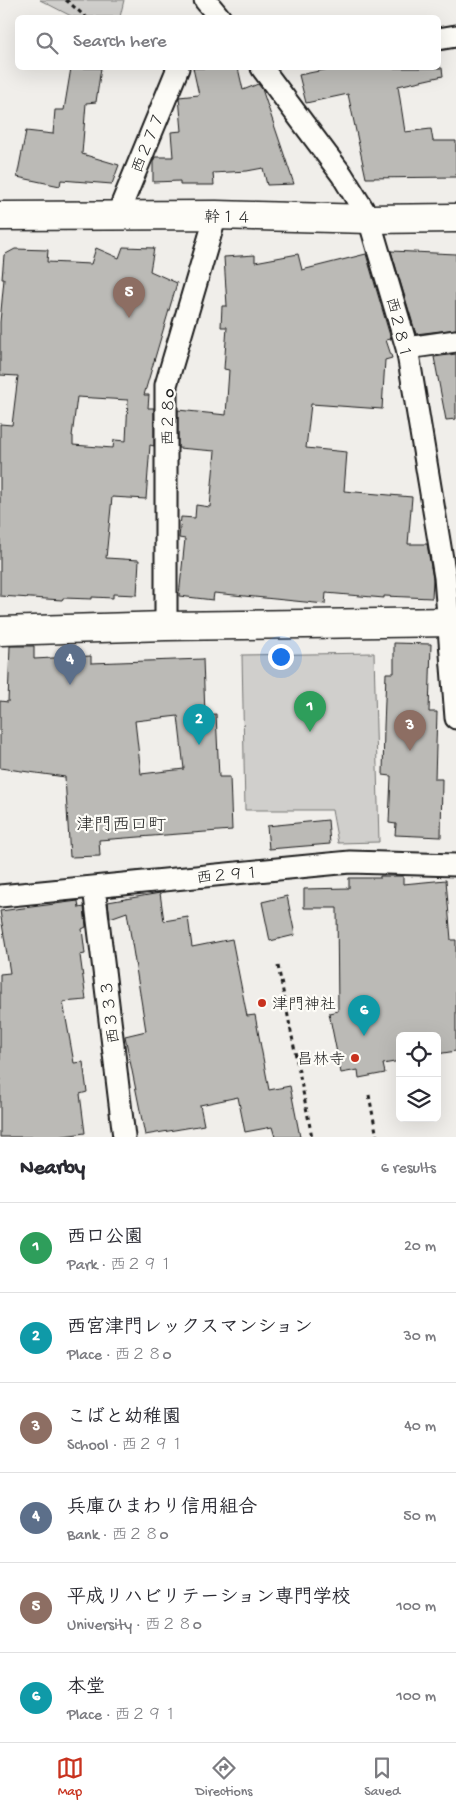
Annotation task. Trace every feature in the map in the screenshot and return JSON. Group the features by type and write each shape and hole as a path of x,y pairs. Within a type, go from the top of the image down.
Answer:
{"street":[{"path":"198,15 205,0 218,15"},
{"path":"441,38 456,36"},
{"name":"西２７７","path":"117,216 177,70"},
{"name":"西２８１","path":"266,70 342,175 370,219 407,348 452,622 456,718"},
{"name":"幹１４","path":"0,216 216,215 370,219 456,218"},
{"name":"西２８0","path":"166,626 166,385 216,215"},
{"path":"407,348 456,341"},
{"path":"0,631 166,626 452,622"},
{"name":"西２９１","path":"0,896 350,862 456,865"},
{"name":"西３３３","path":"94,887 124,1137"}],"path":[{"path":"66,0 84,15"},
{"path":"278,966 312,1137"},
{"path":"369,1095 377,1137"}],"shaded area":[{"path":"40,0 124,0 120,15 69,15"},
{"path":"374,653 379,842 338,843 332,810 245,810 242,655"}],"building":[{"path":"442,68 443,76 398,86 405,132 431,129 433,141 456,141 456,177 366,178 348,94 306,103 299,75 324,70 441,70"},
{"path":"71,70 101,70 96,102 86,103 82,154 119,165 112,184 61,180 60,186 17,177 26,131 53,134 55,110 64,110"},
{"path":"193,70 238,70 243,90 258,84 262,89 294,184 267,185 263,168 213,173 214,185 180,185 180,181 153,182 153,162 155,157 173,157 171,132 182,131 179,97 199,95"},
{"path":"123,247 154,248 150,271 177,283 144,395 149,395 148,408 154,408 154,446 150,445 146,499 112,497 106,558 139,560 137,595 113,594 113,598 63,598 62,600 0,596 0,424 12,425 18,376 0,375 0,322 4,255 15,249 48,250 47,262 91,264 96,248 119,258","holes":["77,397 128,400 126,441 114,440 113,448 73,445 72,436"]},
{"path":"391,251 456,254 456,329 416,334"},
{"path":"298,254 302,270 366,254 391,339 386,340 392,358 385,360 382,409 311,404 306,448 347,452 344,491 412,497 408,544 427,544 433,579 432,598 384,596 384,598 326,593 325,604 214,593 213,600 179,596 185,539 179,538 181,517 195,518 196,505 210,507 215,451 178,448 178,410 226,415 229,370 224,369 227,327 221,327 222,306 227,306 224,257 255,255 255,262"},
{"path":"456,354 456,419 446,420 434,357"},
{"path":"394,643 431,644 429,712 437,712 435,779 442,779 441,837 395,835 396,824 389,823 391,776 383,775 384,727 386,673 394,673"},
{"path":"10,646 34,646 34,659 91,656 91,663 203,659 205,715 216,714 219,777 230,777 232,830 99,840 100,856 70,857 65,777 0,768 0,701 8,702","holes":["178,716 184,769 141,774 135,721"]},
{"path":"328,820 330,844 269,849 267,826"},
{"path":"380,876 403,876 403,884 446,880 451,940 456,940 456,1051 441,1053 441,1032 396,1032 396,1062 383,1064 385,1073 359,1078 358,1070 341,1073 329,1013 338,1011 337,908 304,908 304,889 349,888 349,878 380,878"},
{"path":"160,893 164,921 188,917 192,947 232,939 247,1016 255,1015 269,1090 290,1086 300,1137 275,1137 272,1127 245,1132 238,1097 200,1105 204,1125 145,1135 125,1036 146,1031 127,912 110,918 108,902"},
{"path":"287,896 295,935 270,941 262,902"},
{"path":"78,901 79,908 84,907 86,927 82,929 85,954 80,955 86,1000 63,1002 74,1063 83,1062 87,1092 80,1094 85,1133 56,1137 0,1137 0,974 10,973 0,911"}],"place":[{"name":"平成リハビリテーション専門学校","path":"129,318"},
{"name":"兵庫ひまわり信用組合","path":"70,685"},
{"name":"西口公園","path":"310,732"},
{"name":"西宮津門レックスマンション","path":"199,745"},
{"name":"こばと幼稚園","path":"410,751"},
{"name":"津門神社","path":"262,1003"},
{"name":"本堂","path":"364,1036"},
{"name":"昌林寺","path":"355,1058"}],"district":[{"name":"津門西口町","path":"121,824"}]}
